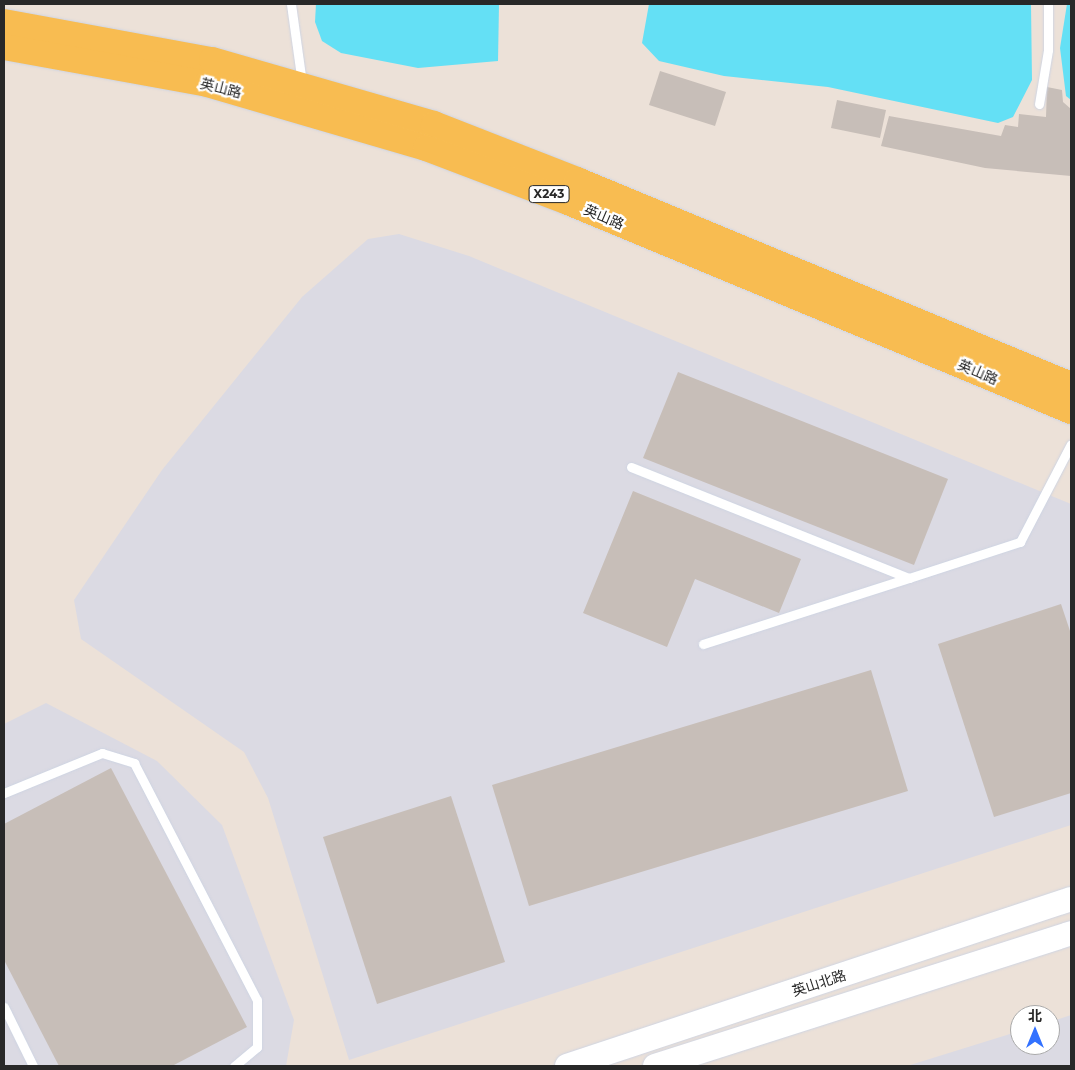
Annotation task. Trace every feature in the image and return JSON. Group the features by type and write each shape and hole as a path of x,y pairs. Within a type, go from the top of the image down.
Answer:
{"main road":[{"name":"英山路","path":"4,22 137,44 302,84 506,151 1071,384"},
{"name":"英山路","path":"4,47 206,84 426,148 568,202 1071,411"},
{"name":"英山北路","path":"567,1066 1071,899"},
{"name":"英山北路","path":"655,1066 1071,933"}],"lane":[{"path":"291,4 302,84"},
{"path":"1039,104 1048,50 1048,4"},
{"path":"704,644 1020,542 1071,444"},
{"path":"631,467 909,578"},
{"path":"4,793 102,753 134,763 257,1000 257,1047 234,1066"},
{"path":"4,1007 33,1066"}],"shaded area":[{"path":"399,234 469,256 1071,504 1071,825 349,1060 268,798 244,752 81,639 74,600 162,470 302,297 368,239"},
{"path":"46,703 157,761 222,825 294,1020 286,1066 4,1066 4,724"},
{"path":"1071,1015 1071,1066 907,1066 1010,1034 1010,1055 1060,1055 1060,1019"}],"water":[{"path":"316,4 499,4 498,61 418,68 341,53 322,41 315,22"},
{"path":"649,4 1031,4 1032,80 1013,117 998,123 828,87 724,76 659,61 642,43"},
{"path":"1067,4 1071,4 1071,100 1066,96 1060,48"}],"building":[{"path":"660,71 726,92 715,126 649,105"},
{"path":"1047,87 1062,90 1063,102 1071,109 1071,176 985,168 881,146 889,116 1001,136 1005,125 1018,127 1019,114 1046,117"},
{"path":"837,100 886,110 880,138 831,128"},
{"path":"678,372 948,479 914,565 643,458"},
{"path":"633,491 801,559 779,613 695,579 667,647 583,613"},
{"path":"1061,604 1071,634 1071,793 994,817 938,644"},
{"path":"871,670 908,791 529,906 492,785"},
{"path":"111,768 247,1027 172,1066 59,1066 4,960 4,824"},
{"path":"451,796 505,962 377,1004 323,837"}]}
